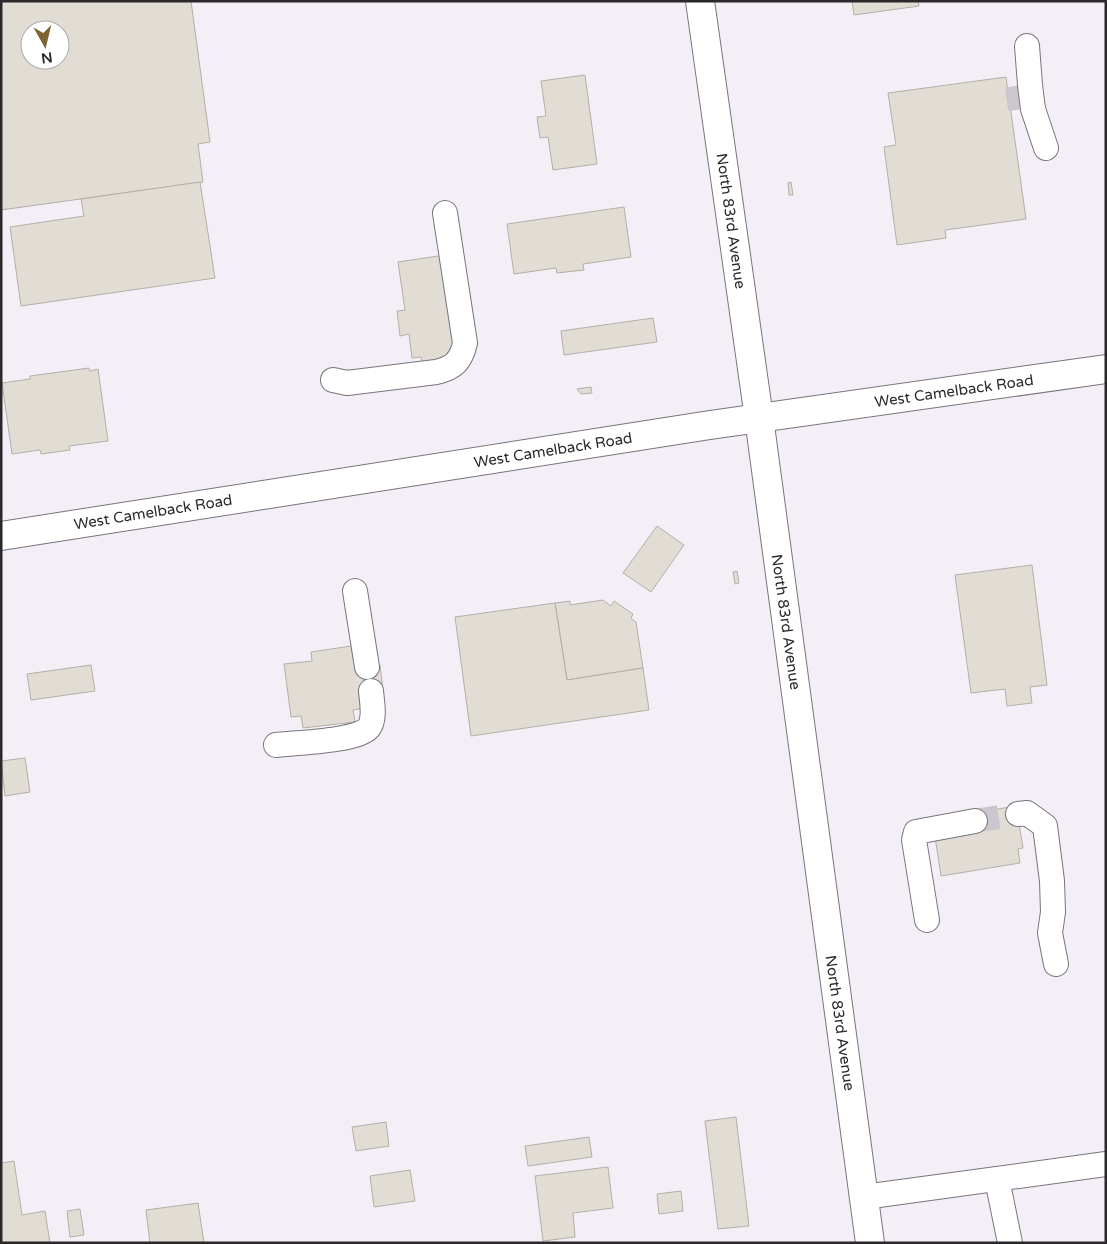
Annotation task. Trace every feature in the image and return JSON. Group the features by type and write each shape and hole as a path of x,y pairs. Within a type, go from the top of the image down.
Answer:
{"main road":[{"name":"North 83rd Avenue","path":"700,1 759,418 870,1243"},
{"name":"West Camelback Road","path":"1,536 759,418 1106,369"}],"lane":[{"path":"1027,46 1033,109 1046,148 1019,98 1027,46"},
{"path":"333,380 347,383 436,372 446,370 462,356 465,343 445,213"},
{"path":"355,592 368,667"},
{"path":"276,745 349,737 364,731 369,727 372,716 371,692"},
{"path":"1018,814 1027,814 1045,826 1052,881 1053,912 1050,933 1056,964"},
{"path":"927,920 914,840 916,832 975,821"},
{"path":"864,1197 1106,1164"},
{"path":"997,1179 1010,1243"}],"building":[{"path":"1,1 191,1 210,142 198,144 203,182 1,210"},
{"path":"852,1 918,1 919,6 854,15"},
{"path":"585,75 597,164 553,170 548,137 540,138 537,117 546,116 541,81"},
{"path":"1006,77 1026,219 945,230 946,238 897,245 884,147 896,145 888,93"},
{"path":"1028,85 1031,107 1011,110 1008,88"},
{"path":"200,182 215,278 21,306 10,227 84,216 81,199"},
{"path":"791,182 793,195 789,195 788,183"},
{"path":"624,207 631,257 583,264 584,270 557,273 556,268 514,274 507,224"},
{"path":"445,255 459,352 447,353 448,360 422,363 421,357 412,358 409,334 400,336 397,311 405,310 398,262"},
{"path":"653,318 657,342 564,355 561,331"},
{"path":"89,368 90,371 98,369 108,441 69,446 70,450 41,454 40,450 12,454 2,383 30,379 30,376"},
{"path":"591,387 592,393 581,394 577,389"},
{"path":"657,526 684,545 651,592 623,573"},
{"path":"1032,565 1047,685 1030,687 1032,703 1007,706 1005,689 971,693 955,575"},
{"path":"737,571 739,583 735,584 733,572"},
{"path":"603,600 611,606 614,601 633,614 631,618 636,622 643,668 567,680 555,603 570,601 570,605"},
{"path":"555,603 567,680 643,668 649,710 471,736 455,617"},
{"path":"351,646 355,668 380,665 383,690 363,693 365,708 353,710 355,722 303,728 301,716 291,717 284,664 312,661 311,652"},
{"path":"91,665 95,691 31,700 27,674"},
{"path":"25,758 30,792 5,796 1,761"},
{"path":"1016,806 1023,848 1018,849 1020,863 941,876 935,837 973,813"},
{"path":"736,1117 749,1226 718,1229 705,1121"},
{"path":"386,1122 389,1146 356,1151 352,1127"},
{"path":"589,1137 592,1157 528,1166 525,1146"},
{"path":"14,1161 22,1215 45,1211 50,1243 1,1243 1,1163"},
{"path":"608,1167 613,1208 573,1213 575,1237 543,1241 535,1176"},
{"path":"410,1170 415,1201 374,1207 370,1176"},
{"path":"681,1191 683,1211 659,1214 657,1194"},
{"path":"198,1203 204,1243 150,1243 146,1210"},
{"path":"80,1209 84,1235 70,1237 67,1211"}],"tunnel":[{"path":"1017,86 1020,109"},
{"path":"975,821 1018,814"}]}
